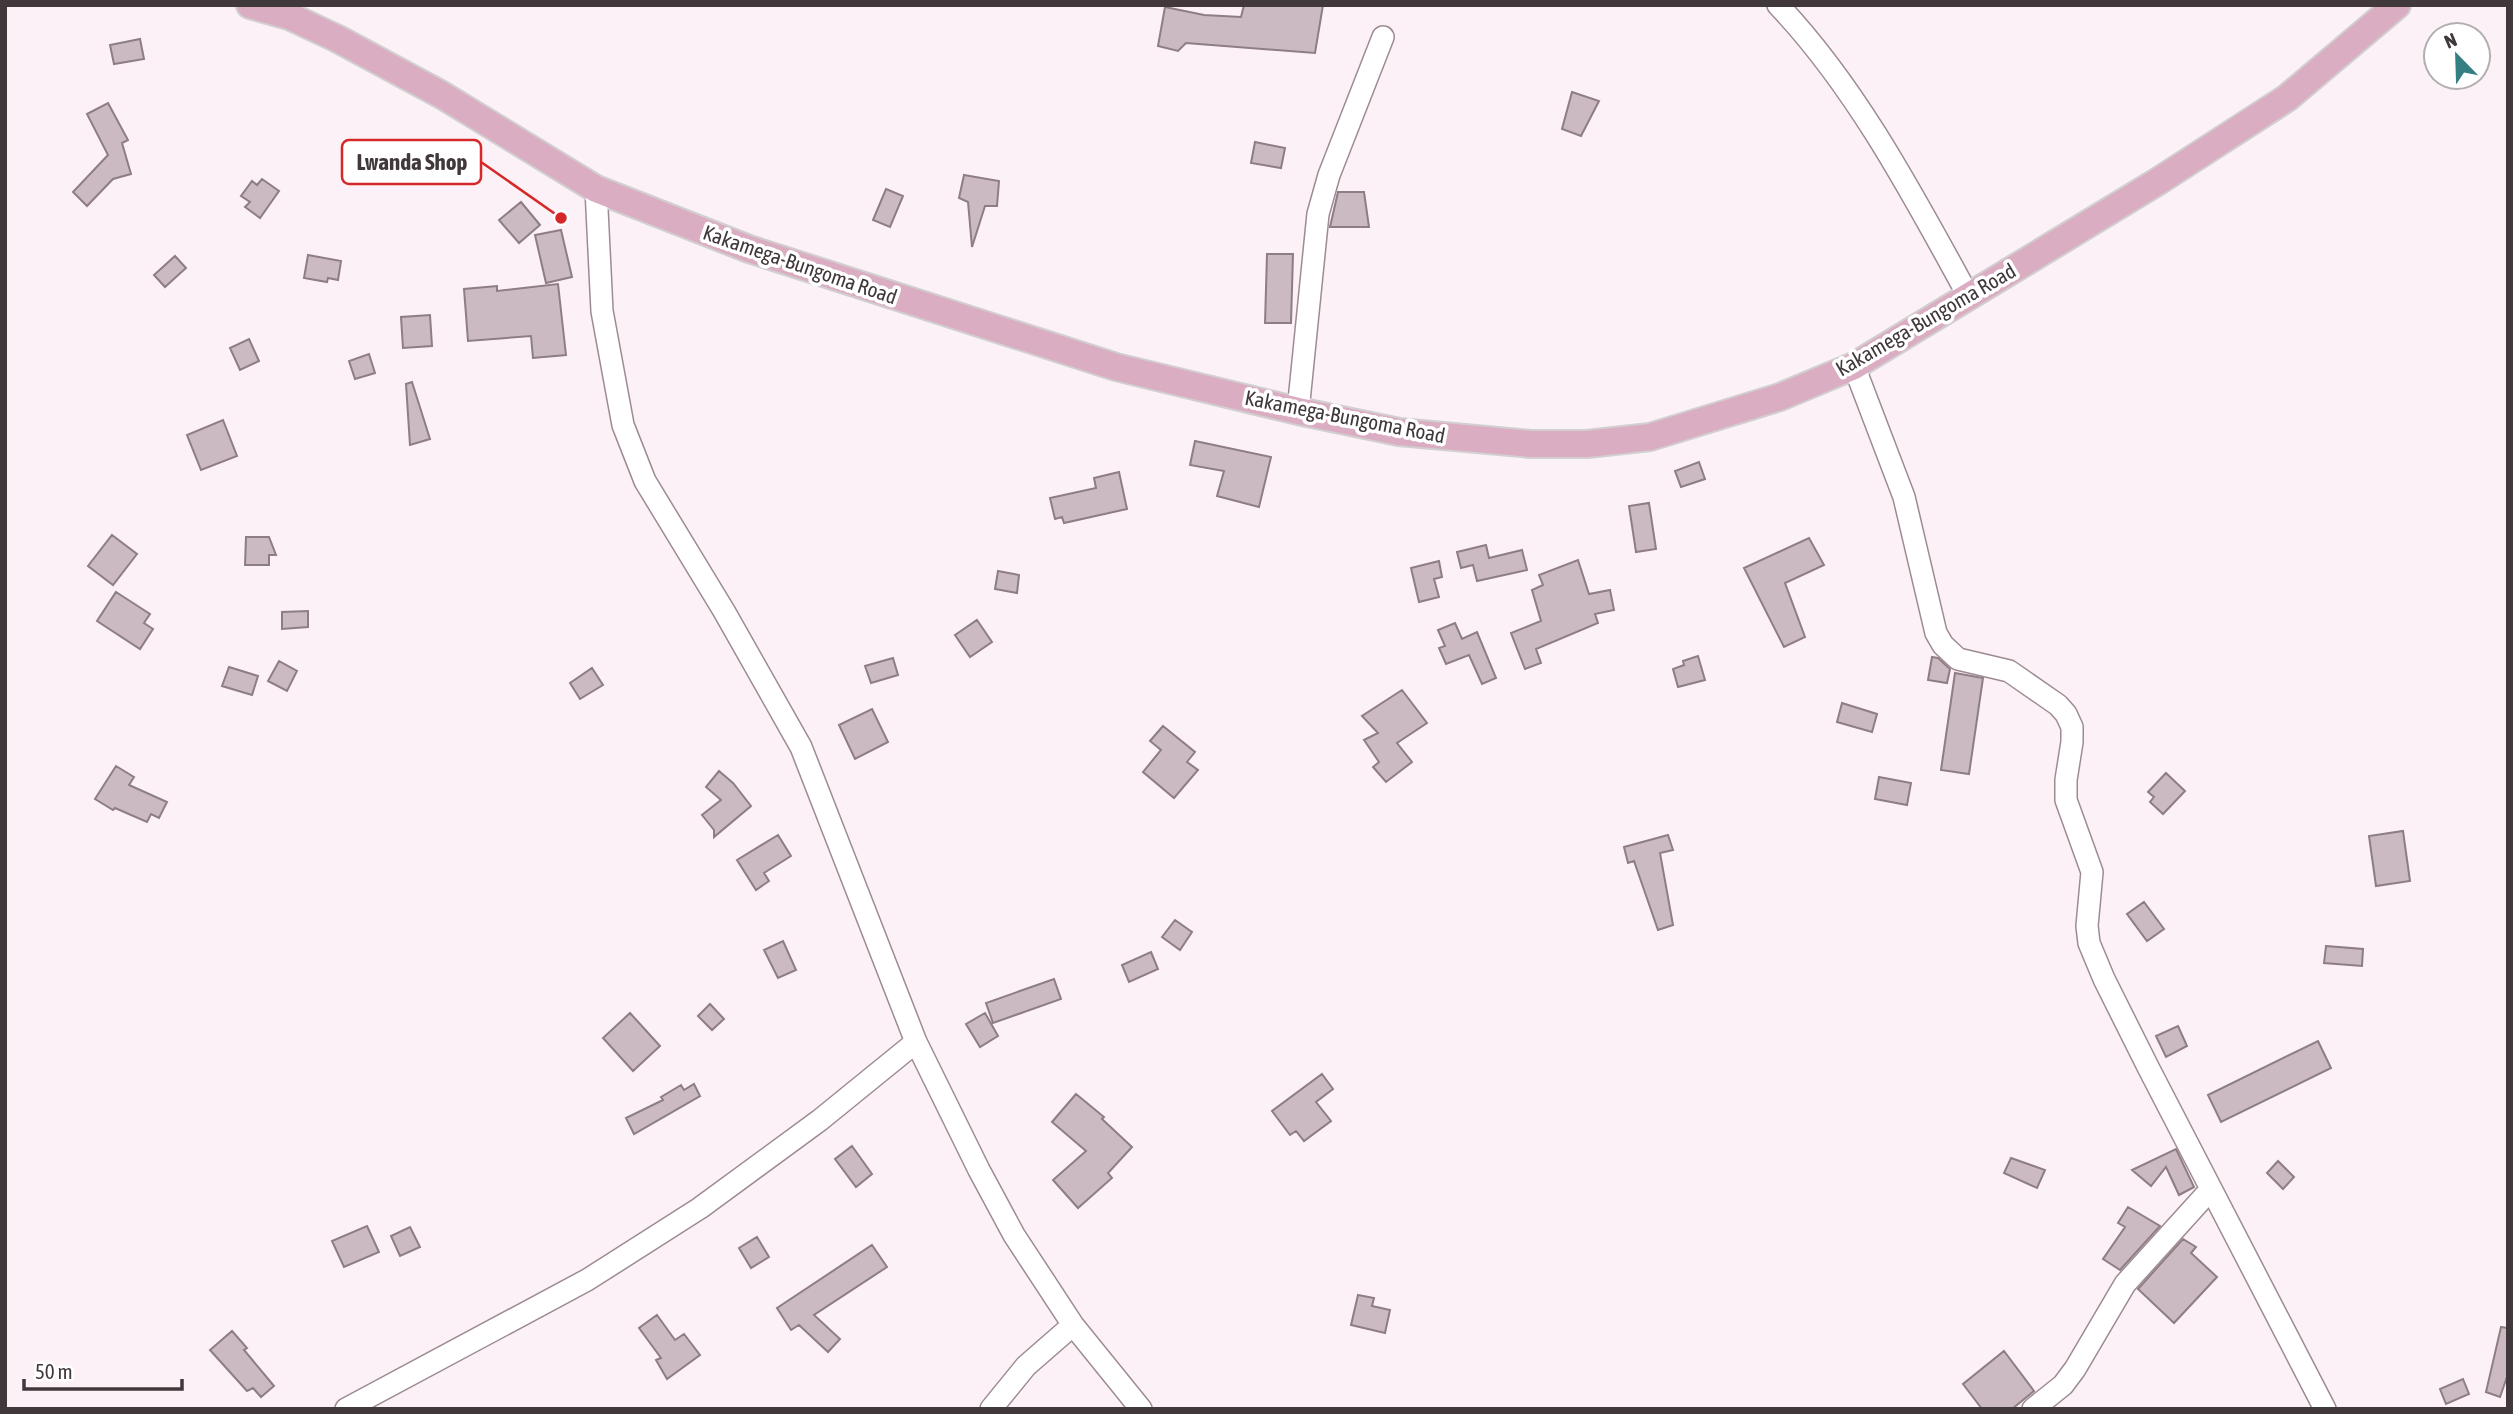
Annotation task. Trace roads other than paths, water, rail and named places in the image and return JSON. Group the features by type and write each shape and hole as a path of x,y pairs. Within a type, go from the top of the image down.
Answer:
{"main road":[{"name":"Kakamega-Bungoma Road","path":"250,5 289,16 338,39 442,95 596,189 748,249 885,295 1116,368 1298,411 1413,434 1481,441 1587,444 1650,437 1780,397 1854,366 2168,175 2287,98 2397,5"}],"street":[{"path":"1777,5 1827,65 1893,159 1969,297"},
{"path":"1298,411 1318,214 1329,175 1383,37"},
{"path":"596,189 602,311 624,425 645,481 724,611 801,747 916,1042 1014,1236 1073,1325 1141,1409"},
{"path":"1854,366 1895,467 1936,634 1958,659 2009,671 2058,705 2072,727 2066,800 2092,872 2087,926 2090,943 2110,990 2325,1409"},
{"path":"346,1409 587,1280 700,1209 820,1120 916,1042"},
{"path":"2033,1409 2063,1385 2125,1284 2211,1189"},
{"path":"991,1409 1026,1366 1073,1325"}],"place":[{"name":"Lwanda Shop","path":"561,218"}]}
